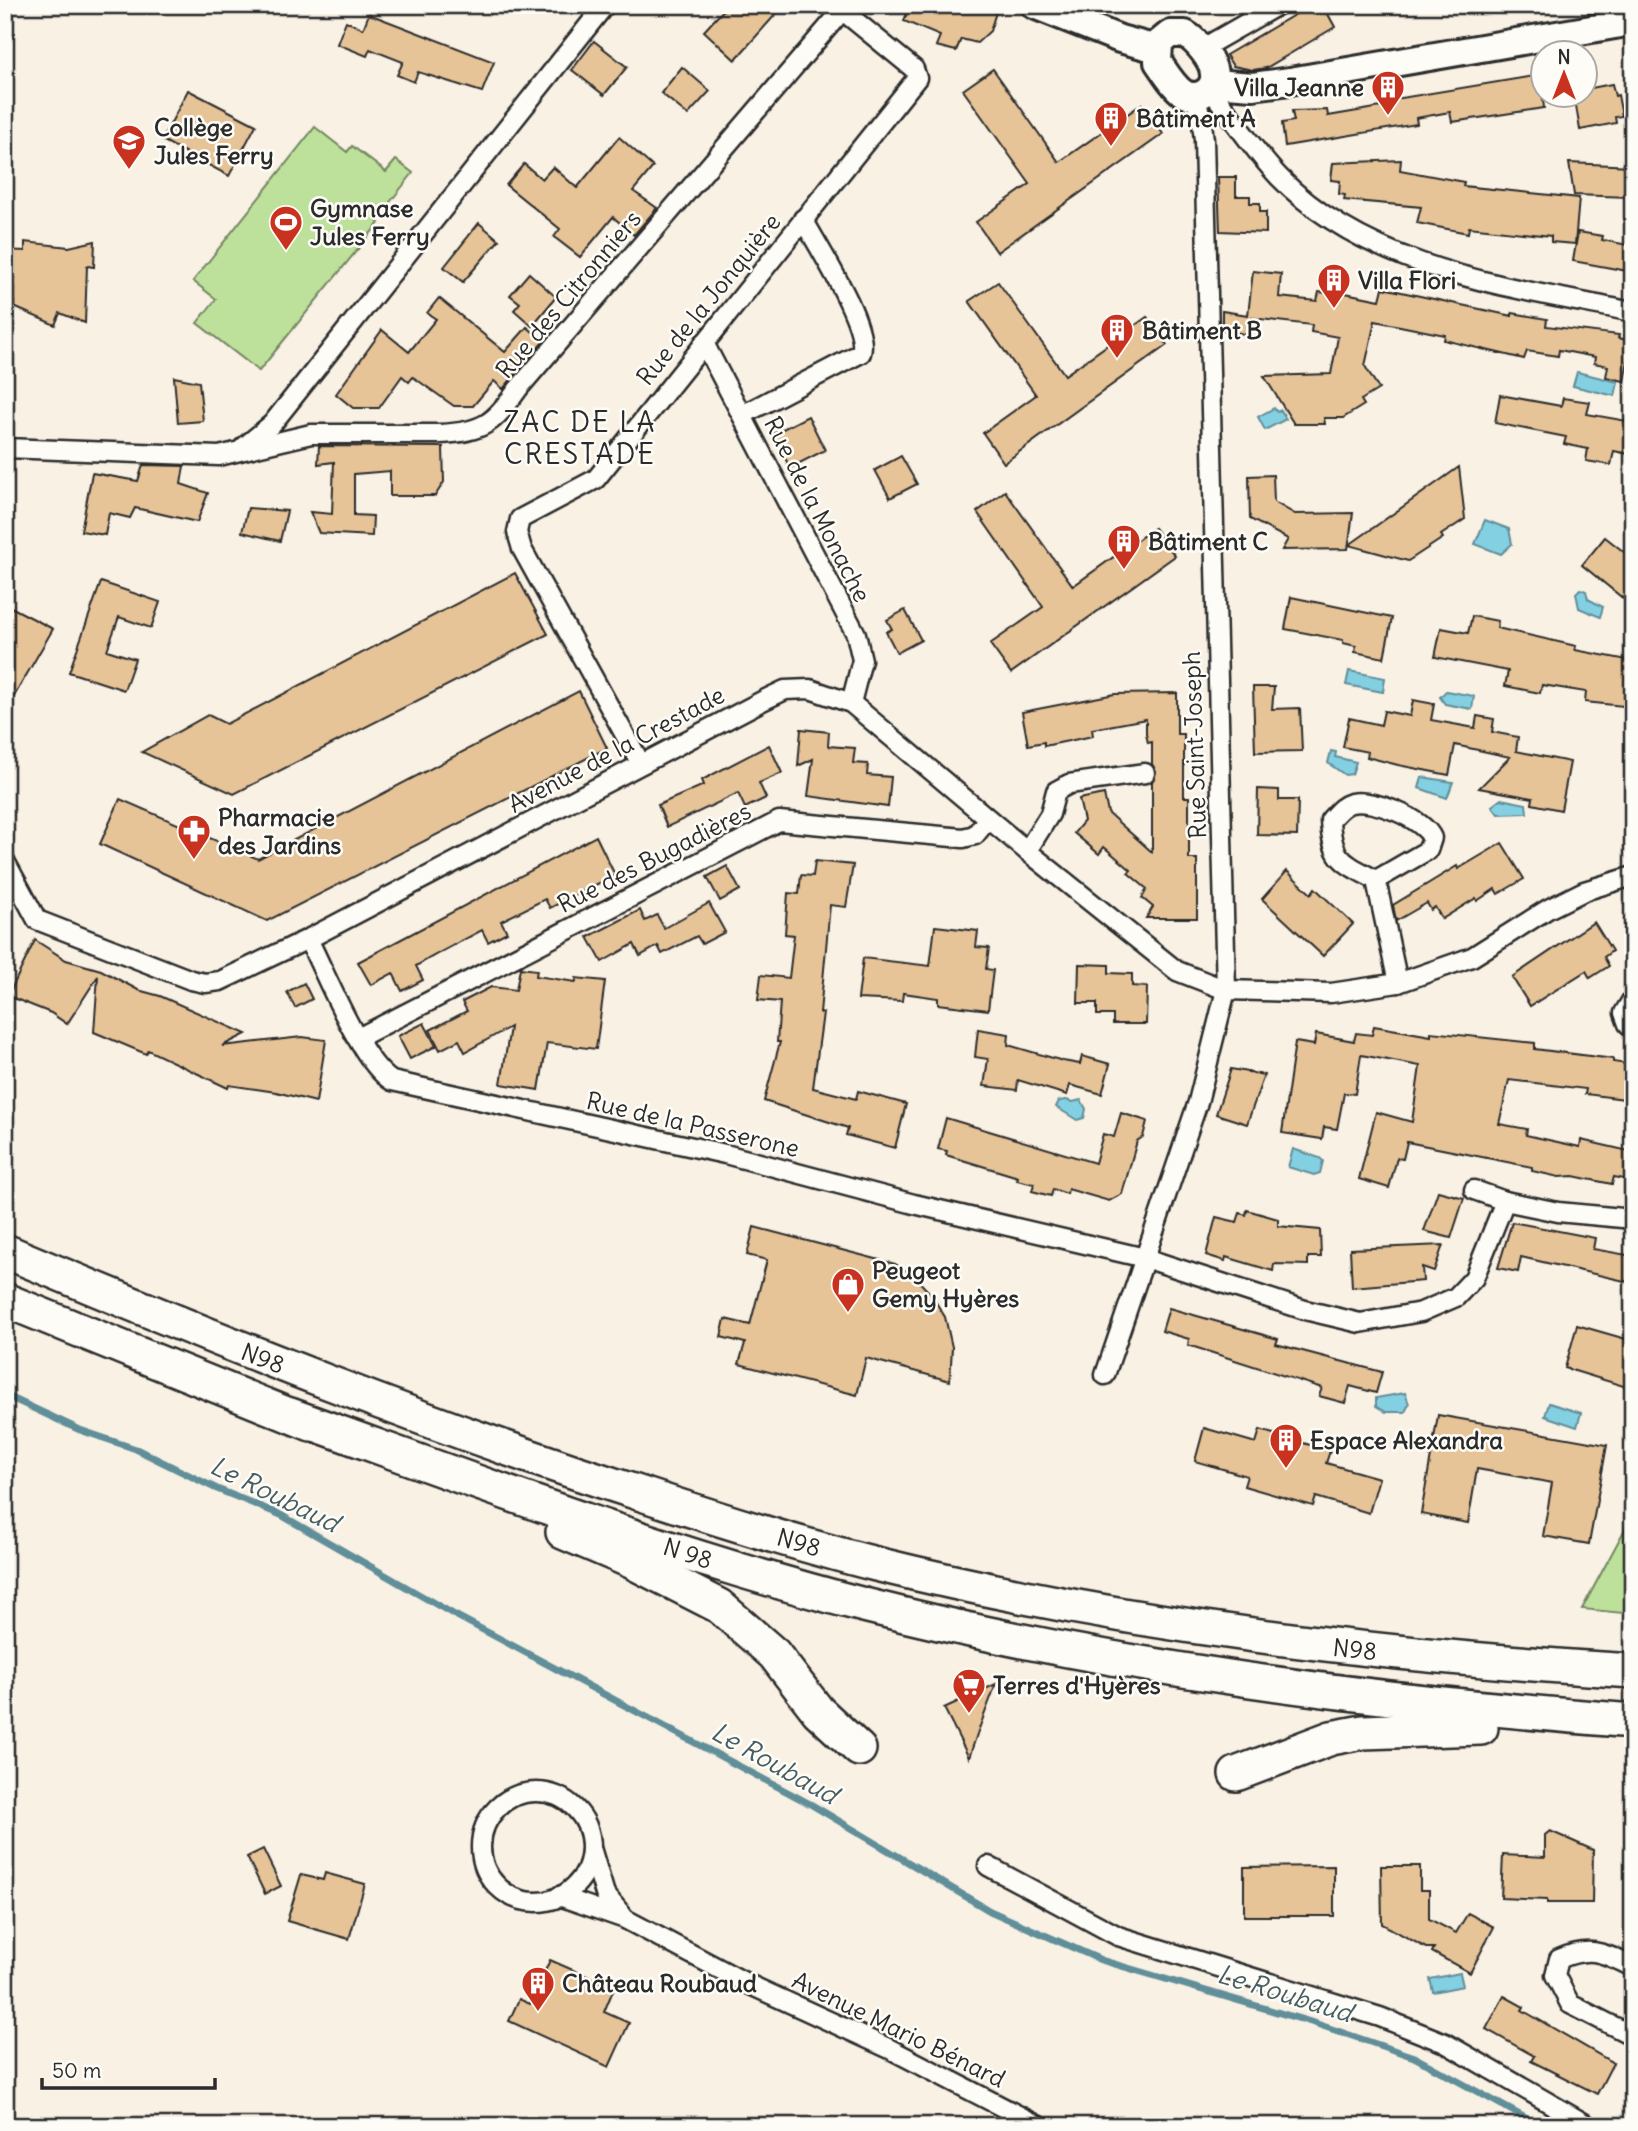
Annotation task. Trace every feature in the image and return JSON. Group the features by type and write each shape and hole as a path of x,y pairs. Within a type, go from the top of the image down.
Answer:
{"highway":[{"name":"N98","path":"5,1251 236,1348 520,1455 733,1524 875,1564 1108,1614 1240,1636 1468,1661 1633,1671"},
{"path":"5,1300 290,1415 631,1561 719,1606 774,1654 818,1711 859,1749"},
{"name":"N 98","path":"290,1415 716,1562 863,1604 1096,1656 1348,1695 1633,1723"},
{"path":"1236,1774 1331,1738 1363,1732 1450,1727 1547,1730 1633,1723"}],"main road":[{"path":"1632,23 1633,9"}],"street":[{"path":"242,449 279,415 606,5"},
{"path":"1034,5 1120,39 1157,49"},
{"path":"1201,49 1278,5"},
{"name":"Rue des Citronniers","path":"5,448 219,456 311,434 461,433 485,426 499,417 519,389 845,8"},
{"name":"Rue de la Jonquière","path":"641,764 522,549 517,533 524,515 596,479 917,78 914,69 845,8"},
{"path":"1206,89 1213,69 1201,49 1191,38 1178,33 1163,37 1157,49 1158,62 1180,91 1206,89 1266,84 1632,23"},
{"path":"1206,89 1279,177 1325,215 1360,237 1450,272 1633,312"},
{"name":"Rue Saint-Joseph","path":"1105,1375 1198,1102 1226,990 1204,141 1201,115 1206,89"},
{"path":"742,415 861,353 864,345 857,318 803,219"},
{"name":"Rue de la Monache","path":"704,343 856,634 862,660 851,703"},
{"name":"Avenue de la Crestade","path":"5,861 37,920 191,980 205,983 220,981 308,939 785,690 810,689 851,703 1027,852 1177,971 1226,990 1331,993 1398,983 1472,957 1560,903 1592,888 1633,876"},
{"path":"1027,852 1049,814 1056,791 1069,784 1145,773"},
{"path":"1376,880 1428,850 1432,838 1428,829 1413,819 1380,806 1354,802 1342,807 1330,820 1332,846 1338,859 1376,880 1398,983"},
{"name":"Rue des Bugadières","path":"358,1038 779,821 963,838 975,835 988,819"},
{"name":"Rue de la Passerone","path":"308,939 358,1038 379,1073 392,1081 725,1154 914,1204 1145,1258 1306,1310 1360,1324 1421,1311 1455,1297 1474,1278 1505,1201"},
{"path":"1633,998 1625,1013 1628,1024 1633,1028"},
{"path":"1474,1190 1505,1201 1558,1212 1633,1219"},
{"path":"544,1792 560,1797 584,1819 591,1850 582,1878 559,1896 531,1901 516,1897 491,1878 481,1847 489,1819 513,1797 544,1792"},
{"name":"Avenue Mario Bénard","path":"591,1850 605,1894 625,1919"},
{"path":"988,1866 1118,1936 1380,2017 1445,2043 1589,2126"},
{"name":"Avenue Mario Bénard","path":"559,1896 625,1919 746,1983 890,2049 1039,2126"},
{"path":"1633,1967 1601,1952 1580,1950 1559,1959 1555,1975 1570,2004 1633,2036"}],"green space":[{"name":"Gymnase Jules Ferry","path":"315,127 347,152 352,146 386,172 396,160 413,173 376,220 379,223 259,371 197,323 216,299 193,281"},
{"path":"1633,1514 1633,1614 1582,1609"}],"water":[{"path":"1577,372 1618,382 1615,396 1573,386"},
{"path":"1274,408 1277,412 1281,410 1286,419 1265,430 1258,417"},
{"path":"1485,520 1509,529 1512,544 1501,554 1475,544"},
{"path":"1580,589 1586,591 1588,599 1603,607 1600,617 1579,608 1576,593"},
{"path":"1349,671 1385,678 1383,692 1346,685"},
{"path":"1446,691 1474,696 1472,709 1445,704 1440,697"},
{"path":"1331,751 1336,752 1335,757 1356,762 1352,774 1345,775 1328,763"},
{"path":"1422,777 1453,782 1447,798 1419,788"},
{"path":"1501,799 1526,804 1527,813 1498,814 1492,806"},
{"path":"1081,1100 1086,1109 1084,1118 1077,1120 1056,1107 1059,1101"},
{"path":"1293,1149 1320,1158 1323,1161 1320,1173 1314,1175 1288,1167"},
{"path":"1405,1393 1409,1404 1405,1412 1386,1412 1376,1406 1376,1398"},
{"path":"1549,1403 1581,1413 1577,1427 1545,1416"},
{"path":"1460,1973 1463,1986 1433,1992 1430,1979"}],"building":[{"path":"728,5 784,5 735,60 704,31"},
{"path":"910,5 978,5 996,12 990,31 977,43 961,39 956,51 936,46 940,36 904,21"},
{"path":"1311,5 1323,5 1335,27 1266,68 1253,70 1233,66 1226,55"},
{"path":"369,14 494,62 482,92 418,72 414,82 397,75 403,62 370,49 367,56 337,44 346,21 363,29"},
{"path":"594,41 627,67 604,95 572,70"},
{"path":"682,67 710,91 688,115 661,93"},
{"name":"Bâtiment A","path":"993,69 1059,162 1142,104 1163,134 997,252 976,222 1030,184 963,90"},
{"path":"1530,77 1530,108 1544,108 1452,122 1450,112 1416,118 1417,124 1285,146 1282,123 1294,121 1292,111 1327,110 1328,116 1381,107 1385,113 1383,101"},
{"path":"1612,84 1615,96 1618,95 1622,116 1615,117 1616,123 1580,130 1576,108 1600,108 1600,86"},
{"path":"188,90 256,125 229,176 162,140"},
{"path":"619,137 653,167 633,191 657,208 634,235 613,217 580,257 554,237 560,229 506,185 524,164 542,179 553,167 577,188"},
{"path":"1401,160 1400,170 1464,182 1463,186 1579,198 1575,244 1551,242 1551,236 1469,227 1468,233 1417,223 1421,207 1344,200 1345,195 1339,194 1340,181 1331,180 1333,163"},
{"path":"1569,163 1632,166 1630,197 1574,195"},
{"path":"1218,177 1236,177 1236,196 1250,196 1250,203 1260,203 1260,212 1266,212 1266,233 1220,231"},
{"path":"479,223 499,240 463,282 444,267"},
{"path":"1578,232 1603,236 1602,240 1633,246 1633,272 1573,261"},
{"path":"95,241 94,267 87,266 85,323 60,313 55,325 14,307 14,302 5,298 5,250 25,251 25,242 69,247"},
{"path":"1253,271 1281,274 1279,297 1317,301 1319,292 1334,294 1335,291 1380,300 1383,288 1512,316 1512,313 1547,319 1546,326 1619,335 1618,338 1632,341 1624,381 1606,377 1608,366 1594,363 1595,357 1559,350 1558,356 1527,351 1524,359 1444,340 1445,335 1375,321 1365,366 1379,389 1361,400 1364,405 1343,418 1324,418 1325,424 1294,424 1264,376 1331,374 1338,337 1311,332 1312,325 1252,318 1250,335 1222,330 1222,311 1248,315"},
{"path":"529,273 556,297 532,326 514,310 520,303 510,295"},
{"name":"Bâtiment B","path":"998,282 1065,375 1147,317 1167,345 1004,463 983,433 1036,395 969,301"},
{"path":"439,298 505,352 527,327 544,341 503,389 494,381 473,406 454,406 413,377 409,382 402,376 379,408 353,408 336,394 382,330 409,352 436,319 427,313"},
{"path":"174,377 199,382 203,421 178,423"},
{"path":"1500,395 1561,406 1563,398 1590,402 1587,414 1633,422 1633,455 1614,451 1611,465 1586,461 1588,449 1564,444 1566,437 1495,423"},
{"path":"808,416 825,450 790,468 773,434"},
{"path":"319,446 443,447 444,482 435,496 390,496 390,471 354,474 354,515 373,516 372,536 319,533 310,512 332,514 334,462 318,464"},
{"path":"901,456 917,484 890,498 875,470"},
{"path":"143,465 184,466 181,484 208,493 197,522 135,508 130,518 109,513 105,535 81,531 92,473 138,481"},
{"path":"1459,467 1465,519 1441,535 1443,538 1408,561 1349,545"},
{"path":"1273,475 1274,502 1295,514 1353,513 1348,549 1282,550 1288,539 1250,519 1249,476"},
{"name":"Bâtiment C","path":"1005,491 1073,586 1154,528 1175,556 1011,673 990,644 1043,607 977,512"},
{"path":"248,508 287,511 280,541 242,532"},
{"path":"1605,537 1633,559 1633,590 1625,600 1582,565"},
{"path":"515,573 548,634 234,794 142,752 208,715 226,724"},
{"path":"101,582 160,602 151,628 119,617 107,650 135,659 124,690 69,672"},
{"path":"1291,597 1392,618 1384,658 1355,652 1356,646 1343,643 1343,640 1285,629"},
{"path":"5,604 53,629 5,712"},
{"path":"905,610 921,640 897,653 886,632 892,629 887,620"},
{"path":"1472,616 1498,621 1497,628 1576,646 1575,650 1633,661 1633,707 1585,702 1586,692 1542,685 1540,693 1505,686 1508,671 1435,657 1441,628 1468,633"},
{"path":"1253,687 1274,687 1272,709 1300,708 1302,751 1255,752"},
{"path":"579,691 607,748 267,921 100,844 120,799 258,859"},
{"path":"1177,693 1177,734 1184,734 1184,797 1189,797 1189,859 1197,859 1197,918 1146,918 1153,907 1142,898 1147,889 1128,873 1131,870 1104,847 1099,854 1074,833 1084,821 1079,799 1104,794 1108,813 1152,852 1152,782 1156,772 1152,764 1152,742 1148,743 1146,734 1146,719 1092,729 1093,736 1044,746 1044,742 1028,745 1022,712 1115,694"},
{"path":"1413,700 1434,704 1431,720 1475,728 1477,716 1494,719 1492,732 1518,737 1516,751 1570,762 1561,810 1532,804 1533,798 1479,788 1510,757 1455,745 1449,775 1367,757 1368,752 1343,747 1349,718 1381,725 1384,711 1410,716"},
{"path":"801,729 829,732 828,746 855,748 853,763 868,764 867,775 891,777 888,807 808,796 813,759 798,766"},
{"path":"769,745 782,773 759,783 766,798 745,808 738,793 667,827 658,805 704,785 702,780"},
{"path":"1258,789 1279,790 1279,800 1298,800 1297,836 1257,835"},
{"path":"596,836 615,875 550,908 545,899 501,921 507,932 488,942 482,930 439,953 416,966 423,980 402,991 393,973 371,985 358,962"},
{"path":"1502,843 1524,879 1498,894 1495,889 1477,901 1476,898 1442,919 1435,907 1431,910 1427,903 1396,921 1393,905 1457,866 1458,869"},
{"path":"815,861 853,865 846,907 830,905 820,1013 823,1013 813,1088 856,1099 858,1091 906,1104 895,1148 846,1135 848,1128 764,1101 780,1042 777,1042 780,1002 758,1000 761,975 789,978 794,935 785,934 788,893 799,894 801,875 813,876"},
{"path":"727,866 740,890 720,901 707,877"},
{"path":"1287,871 1311,894 1315,888 1353,924 1323,956 1262,899"},
{"path":"709,903 725,932 702,944 697,936 662,954 658,946 640,956 634,944 602,962 588,937 640,910 645,921 657,915 664,928"},
{"path":"1594,922 1612,951 1604,957 1609,966 1590,978 1586,971 1530,1006 1512,977"},
{"path":"935,926 978,931 976,947 989,948 986,969 993,970 988,1010 938,1004 938,998 903,993 902,1001 858,999 863,958 930,966"},
{"path":"35,940 66,960 101,970 138,990 160,996 246,1034 222,1046 302,1037 326,1040 316,1102 276,1092 229,1085 228,1088 148,1050 146,1054 94,1032 98,976 67,1024 51,1013 8,996"},
{"path":"1079,964 1109,965 1109,973 1132,974 1132,986 1147,987 1146,1024 1113,1024 1113,1015 1097,1015 1097,1003 1078,1003"},
{"path":"520,968 537,970 536,976 576,982 576,978 605,981 596,1049 547,1043 539,1090 501,1084 510,1027 465,1052 459,1040 440,1050 430,1030 467,1011 462,1002 491,987 516,990"},
{"path":"304,983 312,999 295,1008 287,992"},
{"path":"424,1023 436,1046 410,1059 398,1036"},
{"path":"1374,1026 1431,1036 1431,1032 1535,1043 1535,1049 1613,1059 1613,1062 1633,1065 1633,1100 1585,1094 1586,1089 1509,1080 1499,1124 1527,1129 1526,1135 1580,1147 1581,1140 1633,1152 1633,1181 1614,1177 1612,1184 1573,1176 1559,1177 1532,1171 1532,1167 1407,1142 1403,1159 1397,1158 1389,1188 1359,1179 1376,1112 1412,1122 1420,1066 1361,1055 1355,1094 1344,1093 1337,1129 1324,1127 1322,1139 1282,1133 1295,1042 1314,1045 1316,1034 1354,1041 1356,1033 1372,1035"},
{"path":"978,1029 1009,1034 1008,1045 1063,1061 1080,1064 1082,1056 1110,1064 1102,1094 1070,1085 1067,1095 1018,1080 1017,1090 984,1086 988,1059 975,1057"},
{"path":"1231,1069 1264,1075 1247,1124 1216,1114"},
{"path":"1121,1113 1147,1121 1143,1137 1137,1141 1122,1194 1109,1201 1068,1189 1067,1194 1053,1189 1051,1196 1032,1191 1034,1184 946,1155 947,1151 938,1149 946,1118 1095,1163 1103,1134 1114,1137"},
{"path":"1438,1191 1464,1198 1451,1238 1424,1231"},
{"path":"1247,1210 1278,1219 1278,1226 1320,1230 1321,1257 1308,1257 1308,1265 1274,1264 1273,1271 1226,1257 1225,1261 1206,1255 1216,1217 1237,1222 1240,1213 1246,1215"},
{"path":"1512,1222 1595,1238 1593,1249 1633,1256 1633,1283 1521,1257 1518,1272 1498,1268"},
{"name":"Peugeot Gemy Hyères","path":"754,1227 895,1264 913,1275 930,1293 945,1317 952,1347 950,1381 866,1358 857,1395 739,1364 745,1343 721,1337 725,1319 750,1325 767,1260 747,1255"},
{"path":"1443,1245 1434,1271 1422,1267 1423,1281 1352,1287 1350,1249"},
{"path":"1169,1308 1278,1339 1276,1344 1382,1372 1376,1393 1350,1386 1345,1403 1319,1396 1322,1388 1188,1345 1189,1339 1162,1331"},
{"path":"1577,1325 1633,1341 1633,1389 1565,1368"},
{"path":"1438,1415 1607,1445 1589,1544 1543,1536 1552,1483 1477,1469 1468,1523 1421,1514"},
{"name":"Espace Alexandra","path":"1204,1428 1256,1443 1260,1430 1330,1451 1326,1463 1379,1478 1369,1513 1316,1497 1313,1506 1244,1486 1247,1476 1195,1461"},
{"name":"Terres d'Hyères","path":"996,1684 977,1734 969,1758 944,1708"},
{"path":"1550,1831 1593,1850 1592,1903 1547,1903 1547,1900 1501,1898 1503,1855 1545,1857 1545,1835"},
{"path":"263,1849 281,1886 265,1894 247,1857"},
{"path":"1334,1866 1334,1916 1244,1916 1244,1867"},
{"path":"1381,1866 1420,1866 1420,1890 1429,1890 1429,1919 1456,1933 1468,1913 1494,1927 1470,1973 1432,1952 1434,1948 1426,1948 1382,1924"},
{"path":"325,1873 365,1884 349,1939 287,1921 301,1875 323,1880"},
{"name":"Château Roubaud","path":"550,1960 614,1988 604,2012 629,2023 609,2067 509,2021 519,1999 530,2004"},
{"path":"1504,1996 1524,2007 1522,2010 1613,2063 1597,2094 1531,2061 1534,2056 1486,2029"}],"waterway":[{"name":"Le Roubaud","path":"5,1395 80,1430 136,1449 217,1489 281,1515 453,1614 812,1805 990,1911 1101,1960 1314,2023 1414,2057 1540,2126"}],"place":[{"name":"Villa Jeanne","path":"1388,117"},
{"name":"Bâtiment A","path":"1111,148"},
{"name":"Collège Jules Ferry","path":"129,171"},
{"name":"Gymnase Jules Ferry","path":"286,252"},
{"name":"Villa Flori","path":"1334,310"},
{"name":"Bâtiment B","path":"1117,360"},
{"name":"Bâtiment C","path":"1124,571"},
{"name":"Pharmacie des Jardins","path":"194,861"},
{"name":"Peugeot Gemy Hyères","path":"848,1314"},
{"name":"Espace Alexandra","path":"1286,1470"},
{"name":"Terres d'Hyères","path":"969,1715"},
{"name":"Château Roubaud","path":"538,2013"}],"district":[{"name":"ZAC DE LA CRESTADE","path":"580,438"}]}
